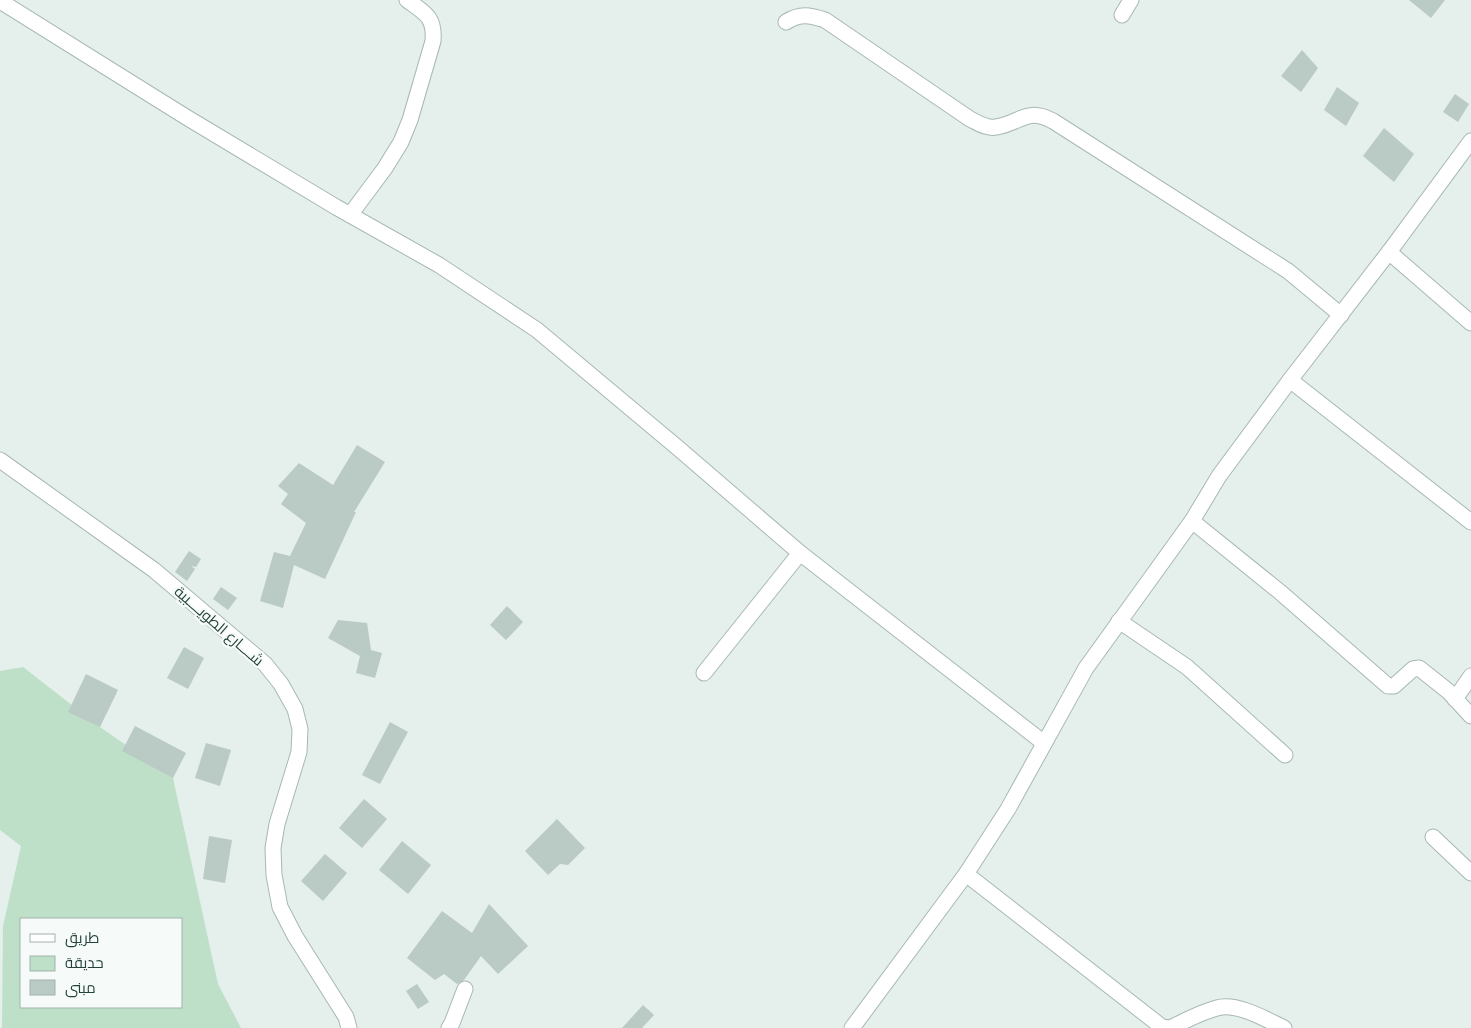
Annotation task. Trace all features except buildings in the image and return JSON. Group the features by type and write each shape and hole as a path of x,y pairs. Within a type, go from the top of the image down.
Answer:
{"street":[{"path":"350,215 385,168 401,142 410,120 433,41 432,21 425,13 407,0"},
{"path":"1122,15 1131,0"},
{"path":"0,1 186,117 350,215 439,265 537,330 800,553 1044,743"},
{"path":"786,22 795,16 809,15 825,20 970,119 982,125 996,127 1035,115 1042,115 1288,271 1341,315"},
{"path":"852,1028 966,874 1008,809 1086,668 1192,521 1219,476 1471,142"},
{"path":"1389,252 1471,323"},
{"path":"1290,380 1471,522"},
{"name":"شــــارع الطويــــبية","path":"0,460 154,570 265,664 281,684 295,709 300,728 299,752 277,824 273,848 274,876 280,907 295,936 346,1016 349,1028"},
{"path":"1192,521 1280,592 1388,686 1394,686 1413,669 1419,668 1455,699 1471,716"},
{"path":"704,673 800,553"},
{"path":"1120,621 1187,667 1285,755"},
{"path":"1455,699 1471,676"},
{"path":"1432,838 1471,873"},
{"path":"966,874 1162,1027 1169,1028 1218,1007 1237,1008 1256,1014 1284,1028"},
{"path":"449,1028 465,989"}],"green space":[{"path":"23,667 100,727 173,778 218,984 241,1028 2,1028 3,926 21,846 0,830 0,671"}]}
